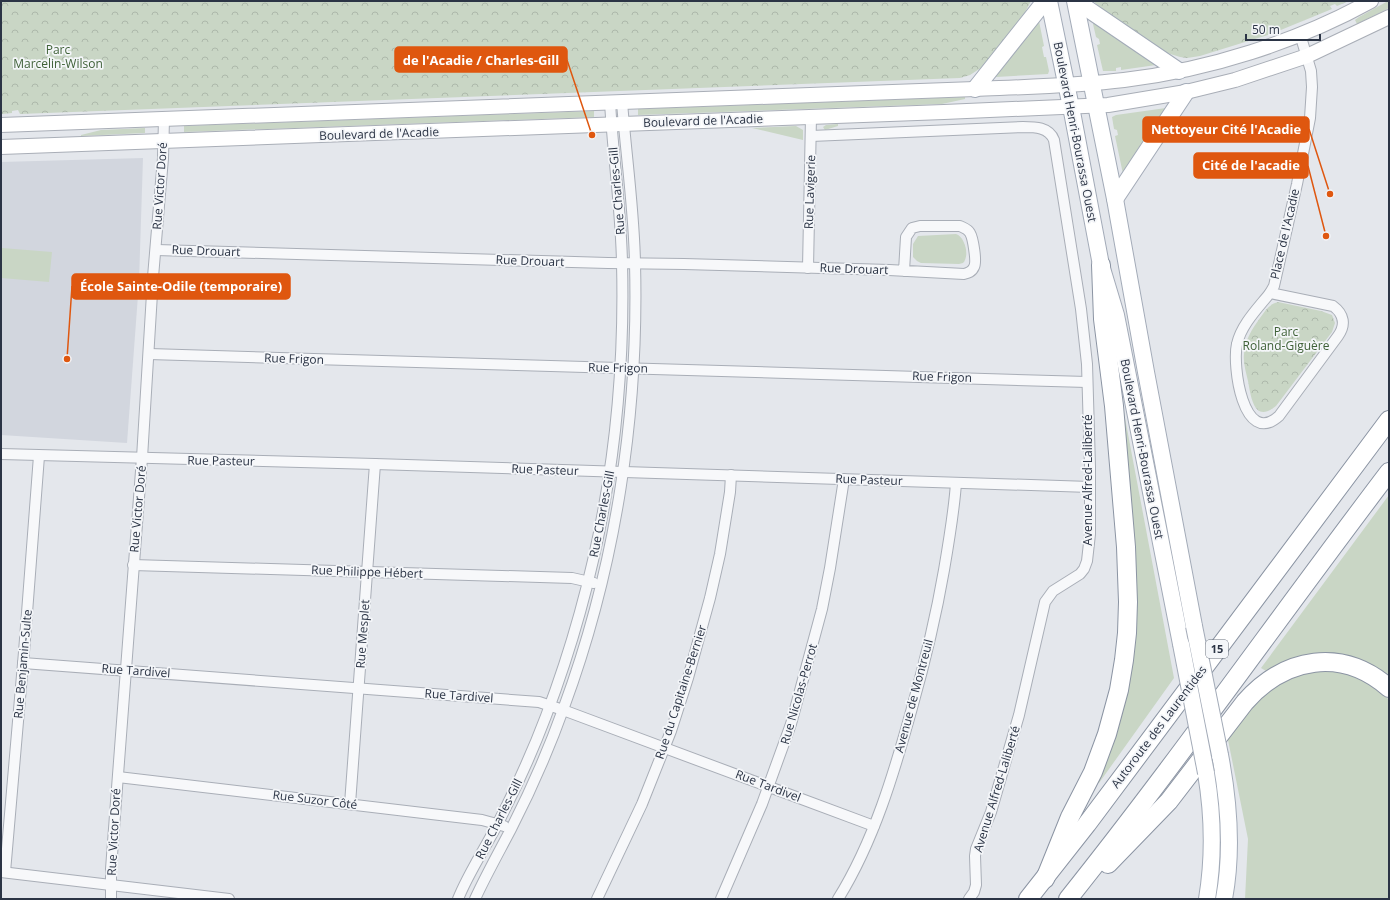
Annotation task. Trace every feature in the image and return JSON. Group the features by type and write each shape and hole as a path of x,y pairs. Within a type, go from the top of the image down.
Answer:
{"highway":[{"path":"1045,879 1070,817 1093,772 1107,734 1119,690 1127,633 1128,602 1126,547 1114,406 1103,319 1101,265"},
{"name":"Autoroute des Laurentides","path":"1028,899 1045,879 1389,420"},
{"name":"15","path":"1068,899 1144,801 1317,566 1389,472"},
{"path":"1074,899 1169,801 1245,702 1266,682 1277,675 1298,666 1329,662 1358,668 1378,679 1389,688"}],"main road":[{"path":"975,89 1045,1"},
{"name":"Boulevard Henri-Bourassa Ouest","path":"1049,1 1071,106 1101,265 1116,315 1206,773 1210,801 1212,837 1211,874 1207,899"},
{"path":"1075,1 1179,71"},
{"name":"Boulevard Henri-Bourassa Ouest","path":"1075,1 1115,198 1147,380 1224,775 1229,823 1229,858 1225,898"},
{"name":"Boulevard de l'Acadie","path":"1,125 975,89 1092,83 1130,79 1179,71 1242,55 1300,34 1371,1"},
{"name":"Boulevard de l'Acadie","path":"1,148 1096,105 1134,101 1186,92 1235,80 1307,56 1389,17"},
{"path":"1115,198 1186,92"}],"street":[{"name":"Place de l'Acadie","path":"1270,293 1332,306 1340,313 1343,323 1338,336 1279,416 1271,422 1266,423 1252,418 1246,410 1236,367 1235,355 1236,344 1242,332 1250,318 1274,286 1310,118 1312,79 1300,34"},
{"name":"Rue Charles-Gill","path":"458,899 498,824 526,764 550,705 572,641 588,581 600,527 610,472 621,368 622,263 616,102"},
{"name":"Rue Lavigerie","path":"808,268 811,117"},
{"name":"Rue Victor Doré","path":"111,899 111,869 142,458 153,277 164,141 164,119"},
{"name":"Rue Charles-Gill","path":"475,899 511,829 541,764 563,710 587,637 601,585 611,539 622,472 634,368 636,316 635,263 630,178 618,124"},
{"name":"Avenue Alfred-Laliberté","path":"811,136 1023,126 1045,130 1052,136 1081,309 1087,364 1090,467 1090,534 1087,564 1080,574 1053,591 1045,602 1019,715 991,812 976,849 976,885 974,892 969,899"},
{"name":"Rue Drouart","path":"156,250 969,273 975,264 971,234 965,228 960,226 920,226 912,228 906,237 904,271"},
{"name":"Rue Frigon","path":"149,354 1087,382"},
{"name":"Rue Pasteur","path":"1,454 375,464 1090,487"},
{"name":"Rue Benjamin-Sulte","path":"3,872 23,663 39,456"},
{"name":"Rue Mesplet","path":"350,804 375,464"},
{"name":"Rue du Capitaine-Bernier","path":"597,899 632,825 664,748 688,678 710,598 724,534 731,475"},
{"name":"Rue Nicolas-Perrot","path":"721,899 769,786 791,724 822,609 844,479"},
{"name":"Avenue de Montreuil","path":"838,899 855,869 874,826 902,746 923,667 947,556 956,483"},
{"name":"Rue Philippe Hébert","path":"133,564 572,578 601,585"},
{"name":"Rue Tardivel","path":"23,663 534,702 550,705 874,826"},
{"name":"Rue Suzor Côté","path":"118,776 482,820 511,829"},
{"path":"3,872 229,899"}],"shaded area":[{"path":"143,158 139,282 127,443 1,435 1,162"}],"green space":[{"name":"Parc Marcelin-Wilson","path":"1,1 1031,1 1023,16 984,66 970,75 960,78 20,114 18,110 12,111 12,113 2,114"},
{"path":"1093,1 1349,1 1337,6 1335,4 1330,6 1332,9 1271,34 1200,56 1187,58 1164,52 1103,10"},
{"path":"1388,1 1389,8 1357,24 1355,20 1359,17"},
{"path":"1039,21 1044,46 1042,47 1044,57 1046,57 1049,71 1048,74 994,76"},
{"path":"1095,21 1156,65 1121,70 1121,67 1116,68 1116,71 1103,71 1097,45 1100,44 1099,39 1096,37 1093,24"},
{"path":"965,97 965,99 942,104 638,115 638,109"},
{"path":"1167,108 1123,174 1115,136 1118,135 1117,130 1114,129 1112,117 1116,115"},
{"path":"594,111 594,117 184,132 184,126"},
{"path":"838,124 838,126 825,130 823,127 826,125"},
{"path":"796,126 803,130 803,140 752,128"},
{"path":"145,128 145,133 81,136 101,130"},
{"path":"956,234 962,239 966,247 966,256 963,263 921,263 913,257 913,244 918,236"},
{"path":"2,248 52,252 49,282 1,278"},
{"name":"Parc Roland-Giguère","path":"1278,302 1321,311 1332,315 1335,323 1332,332 1276,406 1269,411 1263,412 1258,410 1252,401 1244,364 1245,349 1249,335 1254,326 1270,306"},
{"path":"1112,349 1174,678 1099,783 1094,778 1128,662"},
{"path":"1389,495 1389,679 1305,656 1288,660 1266,671 1261,668"},
{"path":"1310,671 1344,672 1379,689 1389,700 1389,899 1245,899 1248,839 1227,735 1255,702 1272,686 1280,680 1294,674"}],"place":[{"name":"de l'Acadie / Charles-Gill","path":"592,135"},
{"name":"Nettoyeur Cité l'Acadie","path":"1330,194"},
{"name":"Cité de l'acadie","path":"1326,236"},
{"name":"École Sainte-Odile (temporaire)","path":"67,359"}]}
